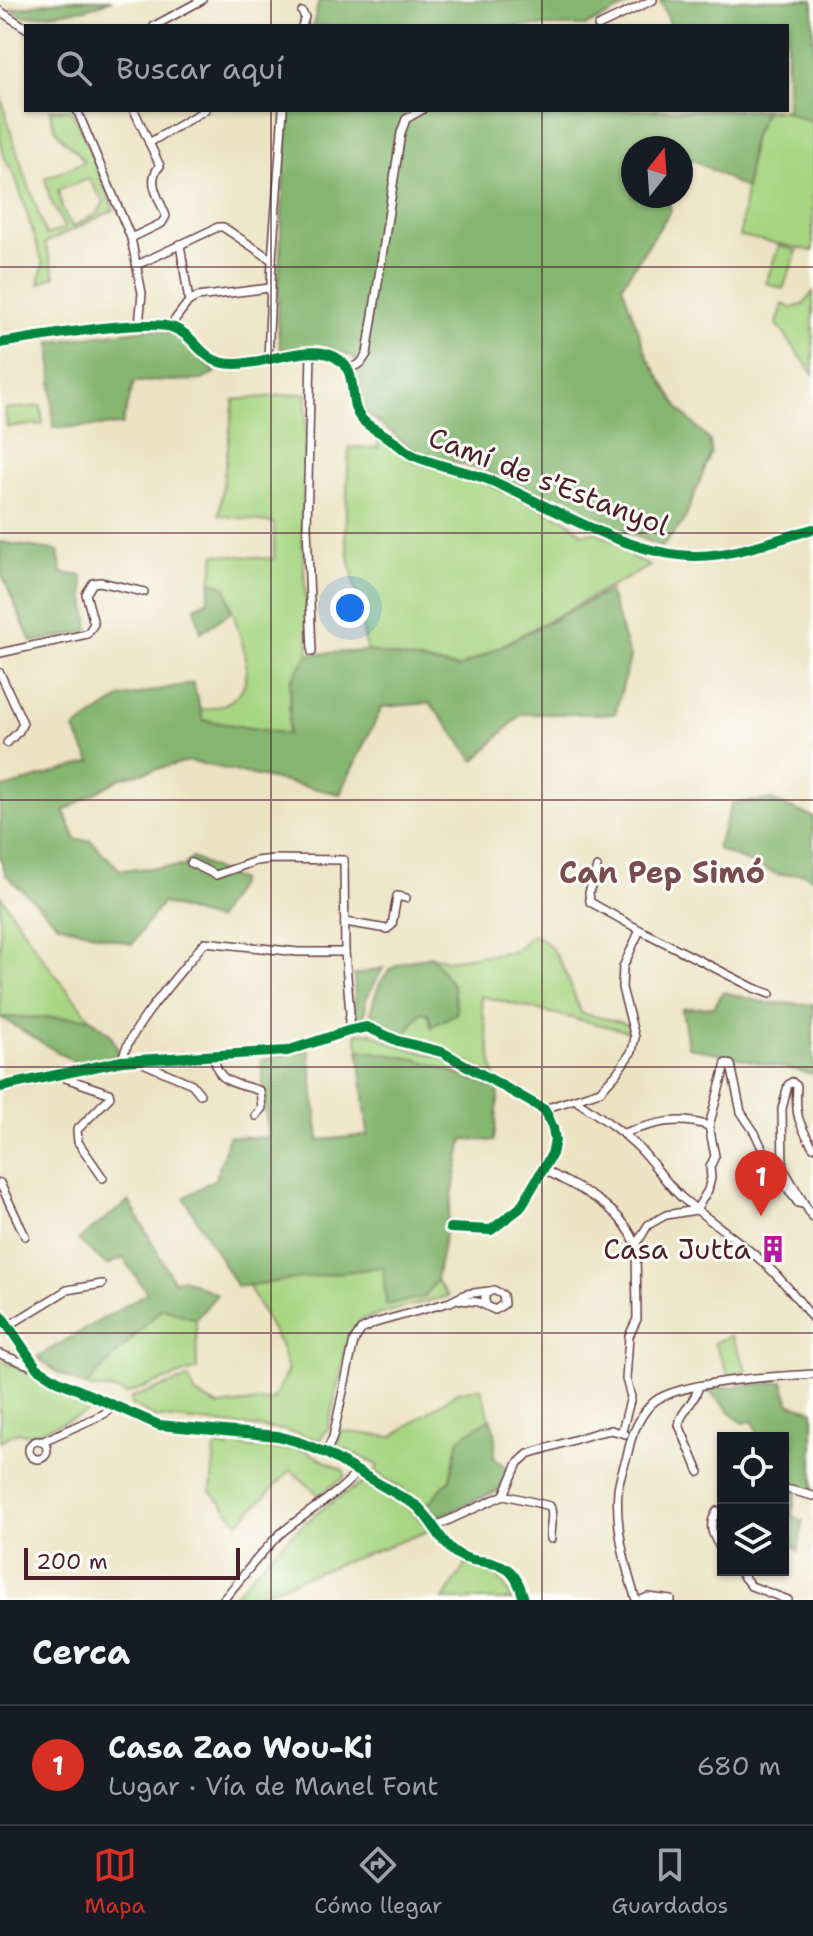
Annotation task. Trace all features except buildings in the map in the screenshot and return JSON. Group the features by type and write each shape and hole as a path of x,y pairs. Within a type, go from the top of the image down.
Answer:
{"street":[{"path":"158,24 202,0"},
{"path":"602,24 653,0"},
{"path":"0,11 24,27"},
{"path":"302,12 305,17 303,24"},
{"path":"78,112 131,238 142,293 139,325"},
{"path":"131,238 165,220 152,180 153,172 160,166 135,112"},
{"path":"149,143 202,112"},
{"path":"268,360 283,112"},
{"path":"0,343 139,325 170,326 180,331 213,361 235,364 311,352 330,355 349,369 361,363 367,354 401,133 406,119 418,112"},
{"path":"137,265 223,227 272,260"},
{"path":"180,244 189,301"},
{"path":"170,326 189,301 197,297 270,288"},
{"path":"311,352 307,526 312,652"},
{"name":"Camí de s'Estanyol","path":"349,369 358,415 410,454 486,479 633,545 686,555 711,555 813,529"},
{"path":"0,653 87,634 94,624 86,594 93,583 144,592"},
{"path":"0,673 23,723 7,743"},
{"path":"191,863 216,875 256,861 273,859 344,860 345,952 350,1013 348,1031"},
{"path":"597,867 589,893 590,902 770,994"},
{"path":"345,922 387,929 392,925 397,896 406,898"},
{"path":"544,1109 577,1101 600,1091 632,1051 635,1037 622,988 623,967 640,930"},
{"path":"122,1061 124,1050 145,1017 205,942 298,952 345,952"},
{"path":"0,1087 140,1058 287,1051 367,1027 398,1041 442,1052 544,1109 550,1118 555,1140 545,1170 520,1208 496,1229 450,1228"},
{"path":"214,1056 221,1076 260,1091 262,1108 256,1116"},
{"path":"140,1058 145,1064 192,1084 200,1094"},
{"path":"636,1245 648,1225 666,1215 696,1210 708,1190 710,1167 715,1156 709,1126 723,1071 729,1063 741,1112 784,1185 798,1203 803,1204"},
{"path":"64,1075 65,1078 109,1093 110,1097 77,1130 78,1142 103,1178"},
{"path":"813,1147 798,1121 795,1108 797,1086 792,1082 784,1096 783,1168 813,1218"},
{"path":"577,1101 623,1133 696,1210 786,1283 813,1319"},
{"path":"623,1133 674,1119 709,1126"},
{"path":"545,1170 608,1206 631,1230 636,1245 637,1319 629,1336 626,1379 631,1397 622,1431"},
{"path":"0,1183 25,1236"},
{"path":"8,1326 67,1290 102,1284"},
{"path":"486,1304 485,1296 489,1291"},
{"path":"326,1453 333,1437 357,1335 367,1326 450,1302 467,1300 486,1304 495,1310 505,1300 500,1291 489,1291 466,1294 450,1302"},
{"path":"0,1314 37,1368 48,1377 159,1425 278,1436 326,1453 417,1506 460,1556 490,1561 511,1572 524,1600"},
{"path":"0,1354 37,1368"},
{"path":"671,1600 648,1597 638,1600 624,1558 617,1493 630,1438 648,1408 656,1400 699,1386 813,1374"},
{"path":"699,1386 696,1399 679,1418 679,1425 699,1472"},
{"path":"41,1442 104,1414 113,1405"},
{"path":"504,1495 523,1457 596,1433 622,1431 630,1438"},
{"path":"223,1600 280,1534 351,1481 357,1471"},
{"path":"789,1490 813,1496"},
{"path":"436,1526 504,1495 550,1506 551,1539"},
{"path":"717,1511 711,1533 717,1542"},
{"path":"743,1576 751,1586 788,1600"}],"green space":[{"path":"66,0 112,0 86,9 25,17 11,9"},
{"path":"319,0 639,0 590,24 313,24"},
{"path":"660,0 813,0 813,123 787,112 789,24 670,24"},
{"path":"0,92 46,235 65,229 50,199 45,178 84,162 59,135 51,112 72,112 114,210 45,243 55,276 39,284 43,264 15,176 4,158 0,136","holes":["89,179 104,202 97,214 72,227 62,208 58,190"]},
{"path":"290,112 765,112 752,139 746,189 693,160 693,136 621,136 621,208 671,210 622,285 648,358 680,410 710,441 711,453 683,523 662,547 484,471 415,451 364,411 355,358 324,346 280,350 277,319 286,130"},
{"path":"765,112 787,112 813,123 813,251 740,236 752,139"},
{"path":"779,245 797,251 783,289 766,283"},
{"path":"813,292 813,374 777,324 783,304 791,308 803,305"},
{"path":"145,329 173,333 216,372 202,380 134,382 122,425 53,428 51,342"},
{"path":"307,393 302,530 309,654 291,680 288,735 202,720 200,710 224,704 239,694 245,680 243,644 226,587 211,582 215,554 274,559 274,523 219,515 234,400"},
{"path":"41,406 43,424 7,427 5,409"},
{"path":"378,436 415,462 479,480 565,519 583,534 595,532 630,548 631,557 650,566 459,668 367,651 345,535 349,447 378,448"},
{"path":"0,542 58,551 62,573 82,576 89,629 86,632 31,642 0,570"},
{"path":"211,582 226,587 231,612 201,632 195,607 208,600"},
{"path":"609,591 630,658 615,714 521,714 475,761 430,703 382,707 340,794 189,761 121,778 64,811 76,840 90,840 120,870 184,866 192,858 240,881 216,920 162,903 132,944 58,924 6,875 0,857 0,789 91,762 74,729 120,698 193,683 203,720 288,734 291,680 309,654 367,651 459,668"},
{"path":"771,800 813,817 813,879 803,873 779,875 717,847 732,803"},
{"path":"0,895 44,960 90,1018 0,1017"},
{"path":"532,935 550,946 557,956 581,1013 628,1024 631,1032 480,996 495,1078 441,1048 403,1039 421,1012 429,1014 432,1027 453,986 431,956 446,960 514,951"},
{"path":"431,956 453,986 457,1013 431,1027 429,1014 421,1012 403,1039 371,1024 374,999 386,974 407,961"},
{"path":"383,968 366,999 364,1023 356,1024 354,975"},
{"path":"723,992 766,1003 813,1004 813,1074 688,1047 682,1009 714,1007"},
{"path":"0,1017 90,1018 110,1034 120,1054 109,1059 76,1063"},
{"path":"369,1032 393,1044 450,1060 499,1089 416,1059 359,1050 356,1033"},
{"path":"309,1050 319,1140 368,1135 359,1050 416,1059 499,1089 494,1141 463,1139 436,1280 425,1297 386,1305 383,1267 237,1287 184,1198 216,1178 229,1136 268,1138 261,1060"},
{"path":"129,1201 174,1282 182,1278 217,1294 196,1319 162,1308 85,1386 58,1373 37,1357 147,1293 123,1258 107,1265 78,1240"},
{"path":"383,1266 425,1297 436,1280 448,1296 363,1319 349,1334 328,1429 319,1440 283,1430 154,1417 131,1405 131,1398 188,1378 196,1394 218,1406 273,1400 288,1370 280,1345 248,1285"},
{"path":"162,1308 196,1319 197,1369 126,1394 85,1386"},
{"path":"731,1335 747,1370 730,1378 714,1343"},
{"path":"0,1360 95,1403 97,1409 30,1435 17,1432 0,1441"},
{"path":"783,1382 790,1404 813,1410 813,1491 797,1488 792,1516 803,1521 798,1551 789,1540 789,1432 757,1432 753,1421 742,1423 707,1389"},
{"path":"481,1388 490,1418 459,1439 450,1479 427,1505 375,1472 378,1465 338,1446 340,1431 392,1437 459,1391"},
{"path":"490,1418 496,1436 494,1458 511,1470 500,1490 439,1516 427,1505 450,1479 459,1439"},
{"path":"216,1438 221,1438 219,1447 228,1449 230,1439 238,1440 239,1446 287,1450 287,1446 306,1451 344,1471 345,1477 319,1495 291,1470 238,1523 211,1491"},
{"path":"363,1483 408,1508 431,1530 242,1600 230,1600 291,1535 343,1494"},
{"path":"466,1564 496,1574 513,1600 443,1600"}],"cycle path":[{"path":"0,343 90,330 160,325 182,332 207,355 223,363 246,363 299,353 324,353 335,357 349,372 360,417 410,454 492,481 618,539 670,554 695,556 755,547 813,529"},
{"path":"0,1087 122,1061 287,1051 367,1027 398,1041 442,1052 545,1110 553,1128 555,1140 552,1154 520,1208 491,1230 450,1228"},
{"path":"0,1314 37,1368 58,1381 159,1425 278,1436 326,1453 417,1506 452,1550 472,1560 502,1566 511,1572 524,1600"}],"place":[{"name":"Casa Zao Wou-Ki","path":"761,1216"},
{"name":"Casa Jutta","path":"773,1249"}],"district":[{"name":"Can Pep Simó","path":"662,872"}]}
